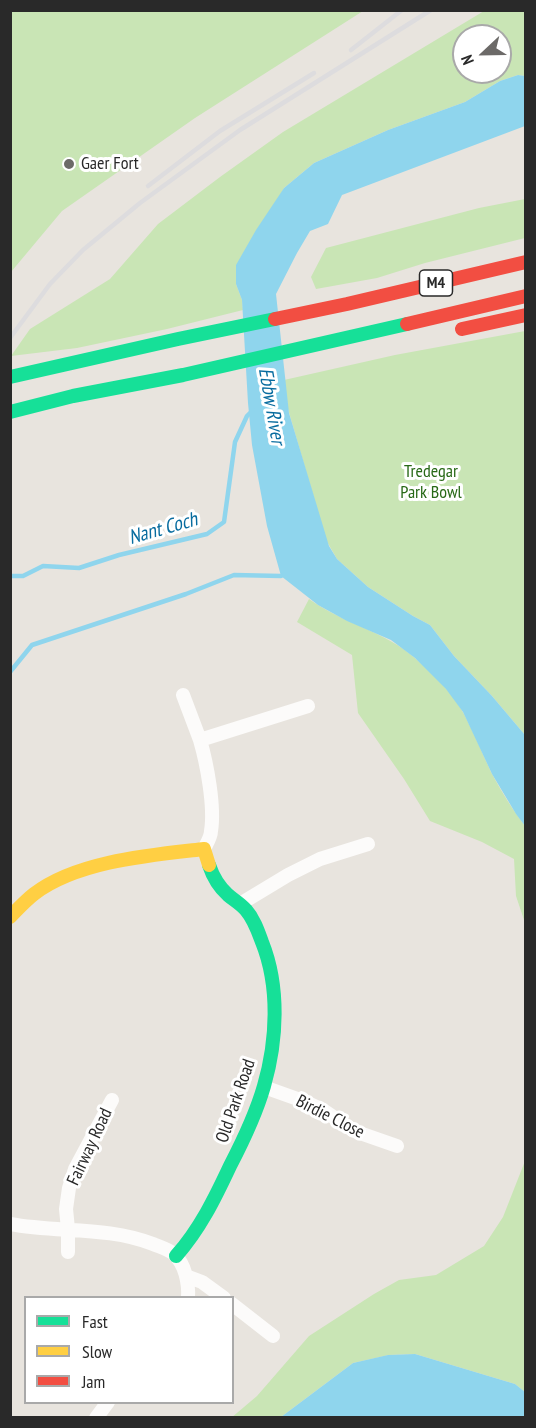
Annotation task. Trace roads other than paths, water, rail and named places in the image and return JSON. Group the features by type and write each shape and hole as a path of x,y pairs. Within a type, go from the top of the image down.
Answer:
{"main road":[{"name":"M4","path":"10,377 347,304 525,262"},
{"name":"M4","path":"184,379 525,296"},
{"path":"447,332 525,315"},
{"name":"M4","path":"10,413 73,396 318,358"},
{"path":"10,917 35,894 62,879 83,871 110,863 204,849"},
{"name":"Old Park Road","path":"176,1256 195,1233 217,1195 264,1087 271,1053 274,999 264,946 247,911 221,889 209,868 204,849"}],"street":[{"path":"183,695 205,756 211,806 211,833 204,849"},
{"path":"200,740 308,706"},
{"path":"240,904 320,859 368,844"},
{"name":"Birdie Close","path":"264,1087 323,1110 354,1131 397,1146"},
{"name":"Fairway Road","path":"68,1252 66,1209 69,1188 75,1169 112,1100"},
{"path":"10,1224 122,1234 151,1243 176,1256 186,1276 188,1296"},
{"path":"186,1276 202,1282 221,1296"},
{"path":"234,1307 273,1336"},
{"path":"96,1418 106,1404"}],"water":[{"name":"Ebbw River","path":"525,76 525,126 342,195 328,224 310,231 276,294 289,413 329,546 337,559 368,587 430,625 454,656 525,735 525,826 492,774 463,712 446,689 415,658 391,640 347,621 318,605 281,576 267,526 252,445 242,300 236,284 236,265 256,230 284,188 314,163 388,130 465,102 495,84 512,84 512,77"},
{"path":"415,1354 515,1384 525,1392 525,1417 281,1417 353,1363 388,1355"}],"waterway":[{"name":"Nant Coch","path":"10,576 23,576 43,566 79,568 119,555 207,534 224,522 235,442 247,416 253,410"},
{"path":"10,672 32,645 186,594 234,575 281,576"}],"railway":[{"path":"351,50 402,10"},
{"path":"10,338 50,284 83,250 140,203 240,130 431,10"},
{"path":"148,186 220,131 314,73"}],"place":[{"name":"Gaer Fort","path":"69,164"}],"park label":[{"name":"Tredegar Park Bowl","path":"431,482"}]}
